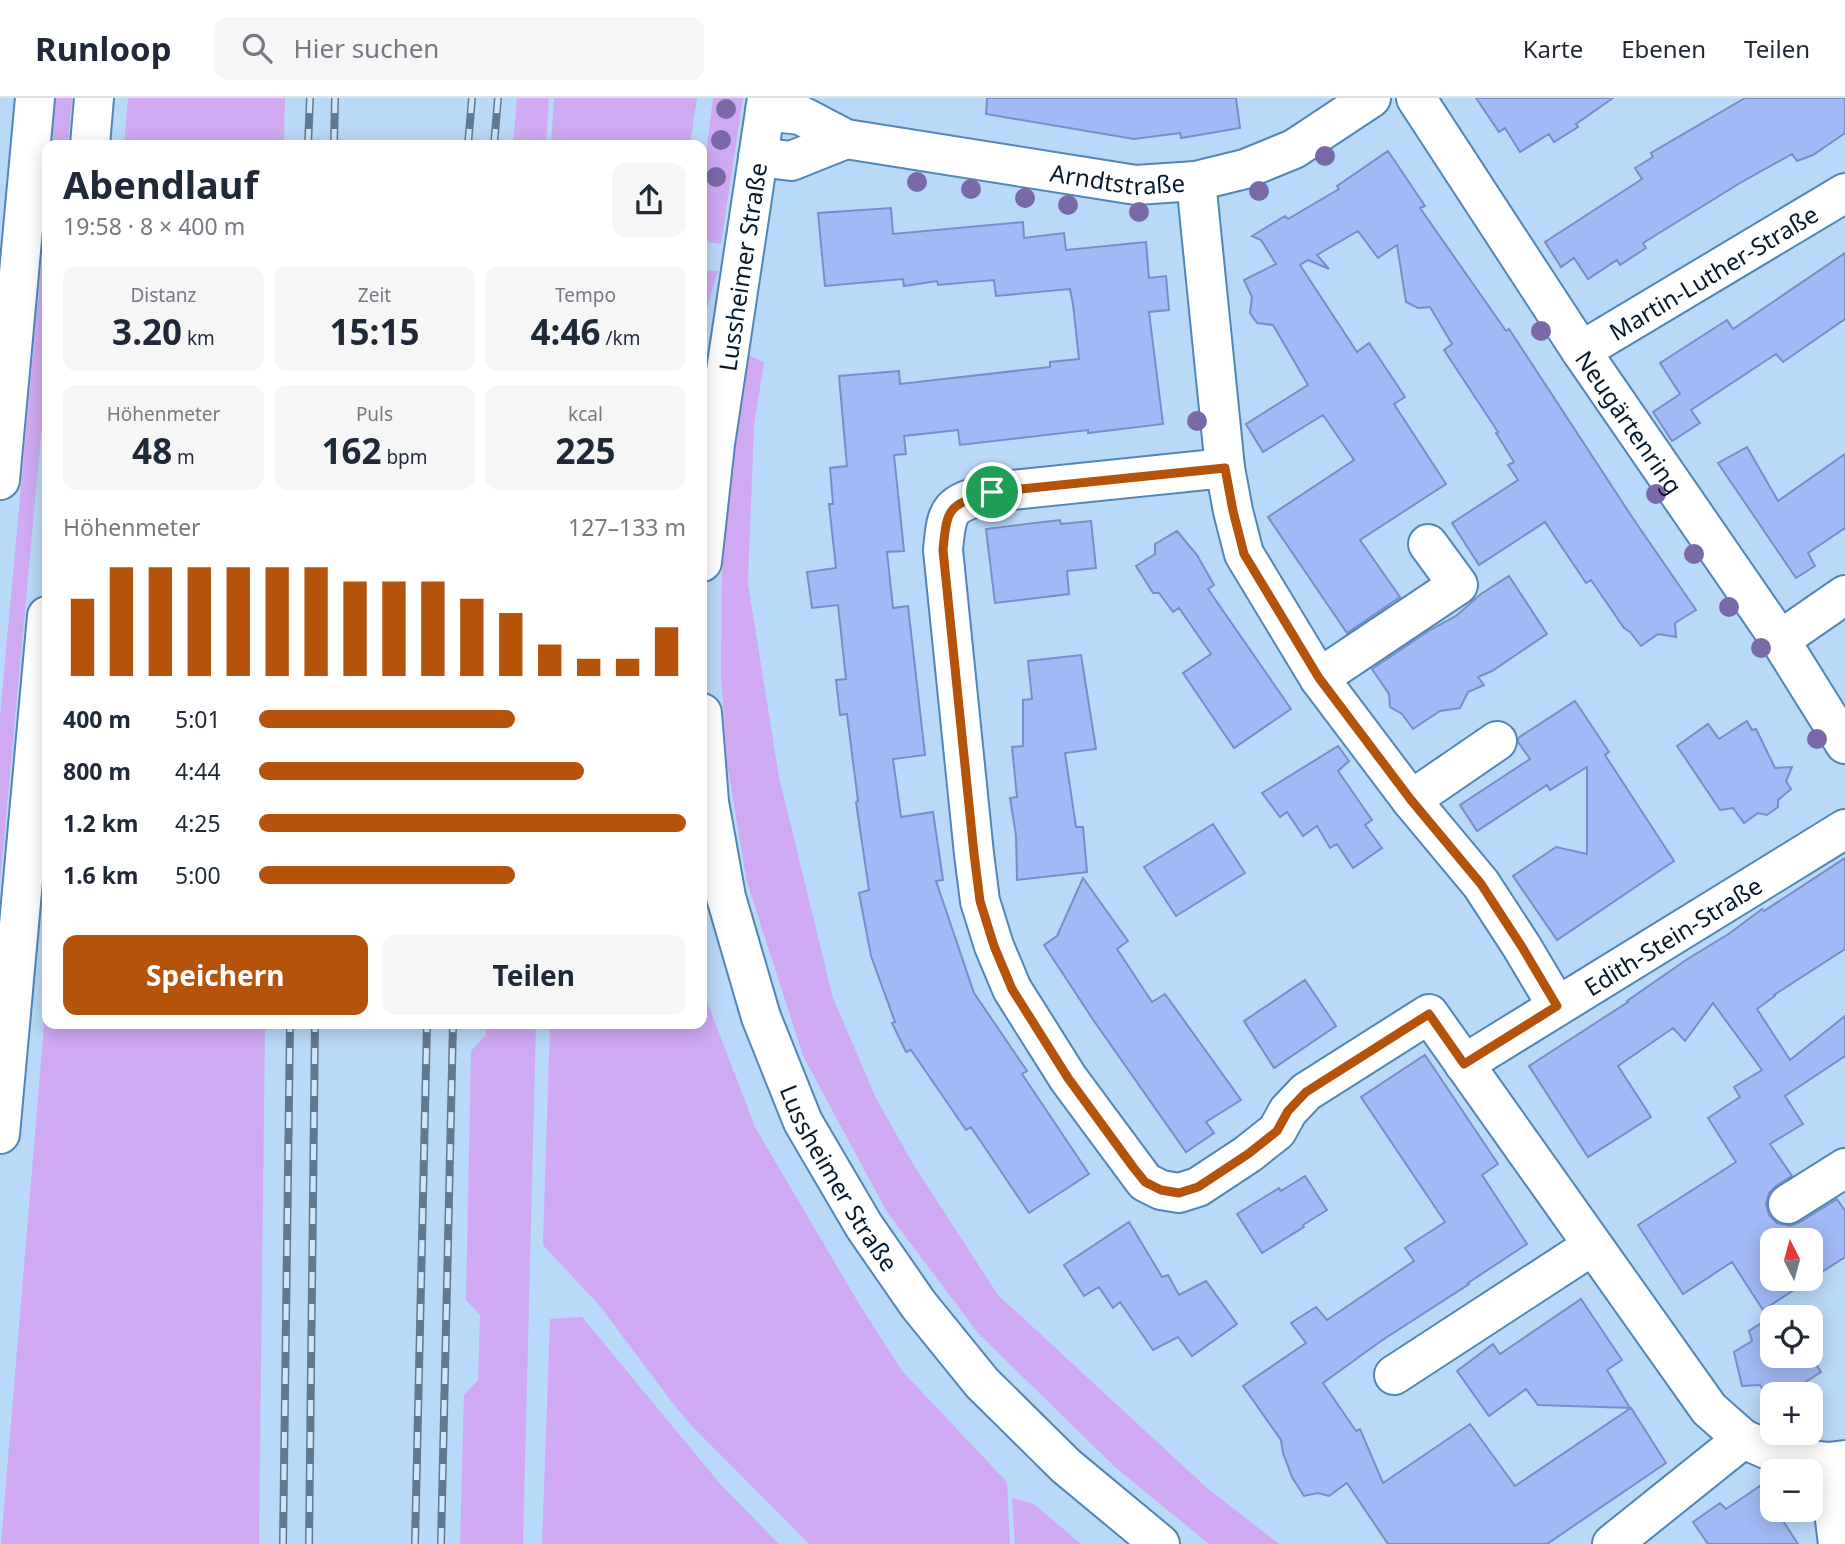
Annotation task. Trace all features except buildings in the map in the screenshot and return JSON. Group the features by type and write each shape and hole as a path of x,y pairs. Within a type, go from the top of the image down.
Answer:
{"main road":[{"path":"0,480 35,98"},
{"path":"90,140 94,98"},
{"name":"Arndtstraße","path":"766,104 800,115 846,139 1136,185 1196,181 1245,169 1294,149 1371,98"},
{"name":"Neugärtenring","path":"1416,98 1581,351 1780,640 1845,744"},
{"name":"Lussheimer Straße","path":"707,517 715,444 766,104"},
{"path":"758,156 791,161 846,139"},
{"path":"1196,181 1225,468 1244,554 1319,678 1411,800 1481,884 1557,1006"},
{"name":"Martin-Luther-Straße","path":"1581,351 1845,193"},
{"path":"1225,468 992,492 953,507 946,524 944,564 980,901 994,946 1012,989 1061,1067 1145,1182 1161,1190 1179,1193 1198,1187 1248,1154 1277,1131 1288,1111 1306,1092 1429,1014 1709,1409 1743,1439 1787,1458 1837,1461 1838,1544"},
{"path":"1319,678 1458,585 1428,544"},
{"path":"1780,640 1845,595"},
{"path":"0,1134 42,671"},
{"path":"1411,800 1497,741"},
{"name":"Lussheimer Straße","path":"707,777 726,897 761,1017 803,1122 864,1226 918,1304 982,1383 1066,1466 1160,1544"},
{"name":"Edith-Stein-Straße","path":"1464,1064 1845,829"},
{"path":"1788,1204 1845,1168"},
{"path":"1394,1375 1592,1246"},
{"path":"1612,1544 1743,1439"}],"shaded area":[{"path":"56,98 72,98 68,140 52,140"},
{"path":"128,98 285,98 284,140 124,140"},
{"path":"517,98 549,98 546,140 513,140"},
{"path":"554,98 697,98 691,140 551,140"},
{"path":"713,98 743,98 721,244 707,242 707,147"},
{"path":"42,257 42,425 0,883 0,716"},
{"path":"707,270 718,271 707,308"},
{"path":"746,354 764,362 754,426 748,583 779,777 833,998 876,1098 913,1164 998,1295 1207,1488 1279,1544 1209,1544 1116,1468 978,1333 887,1212 803,1056 747,882 727,763 721,673 722,575 734,431"},
{"path":"707,1001 755,1127 861,1307 903,1372 1007,1482 1010,1544 809,1544 689,1423 599,1305 543,1245 550,1029 707,1029"},
{"path":"44,1029 265,1029 259,1544 1,1544"},
{"path":"486,1029 536,1029 523,1544 460,1544 464,1395 478,1380 480,1315 466,1300 471,1051 486,1035"},
{"path":"582,1317 722,1486 779,1544 542,1544 550,1319"},
{"path":"1012,1498 1034,1504 1081,1544 1015,1544"}],"railway":[{"path":"308,140 310,98"},
{"path":"334,140 335,98"},
{"path":"468,140 472,98"},
{"path":"494,140 498,98"},
{"path":"283,1544 290,1029"},
{"path":"309,1544 315,1029"},
{"path":"415,1544 427,1029"},
{"path":"441,1544 453,1029"}],"route":[{"path":"1225,468 1244,554 1319,678 1411,800 1481,884 1557,1006 1464,1064 1429,1014 1306,1092 1288,1111 1277,1131 1198,1187 1179,1193 1161,1190 1145,1182 1068,1078 1012,989 994,946 980,901 943,550 946,524 953,507 992,492 1225,468"}]}
